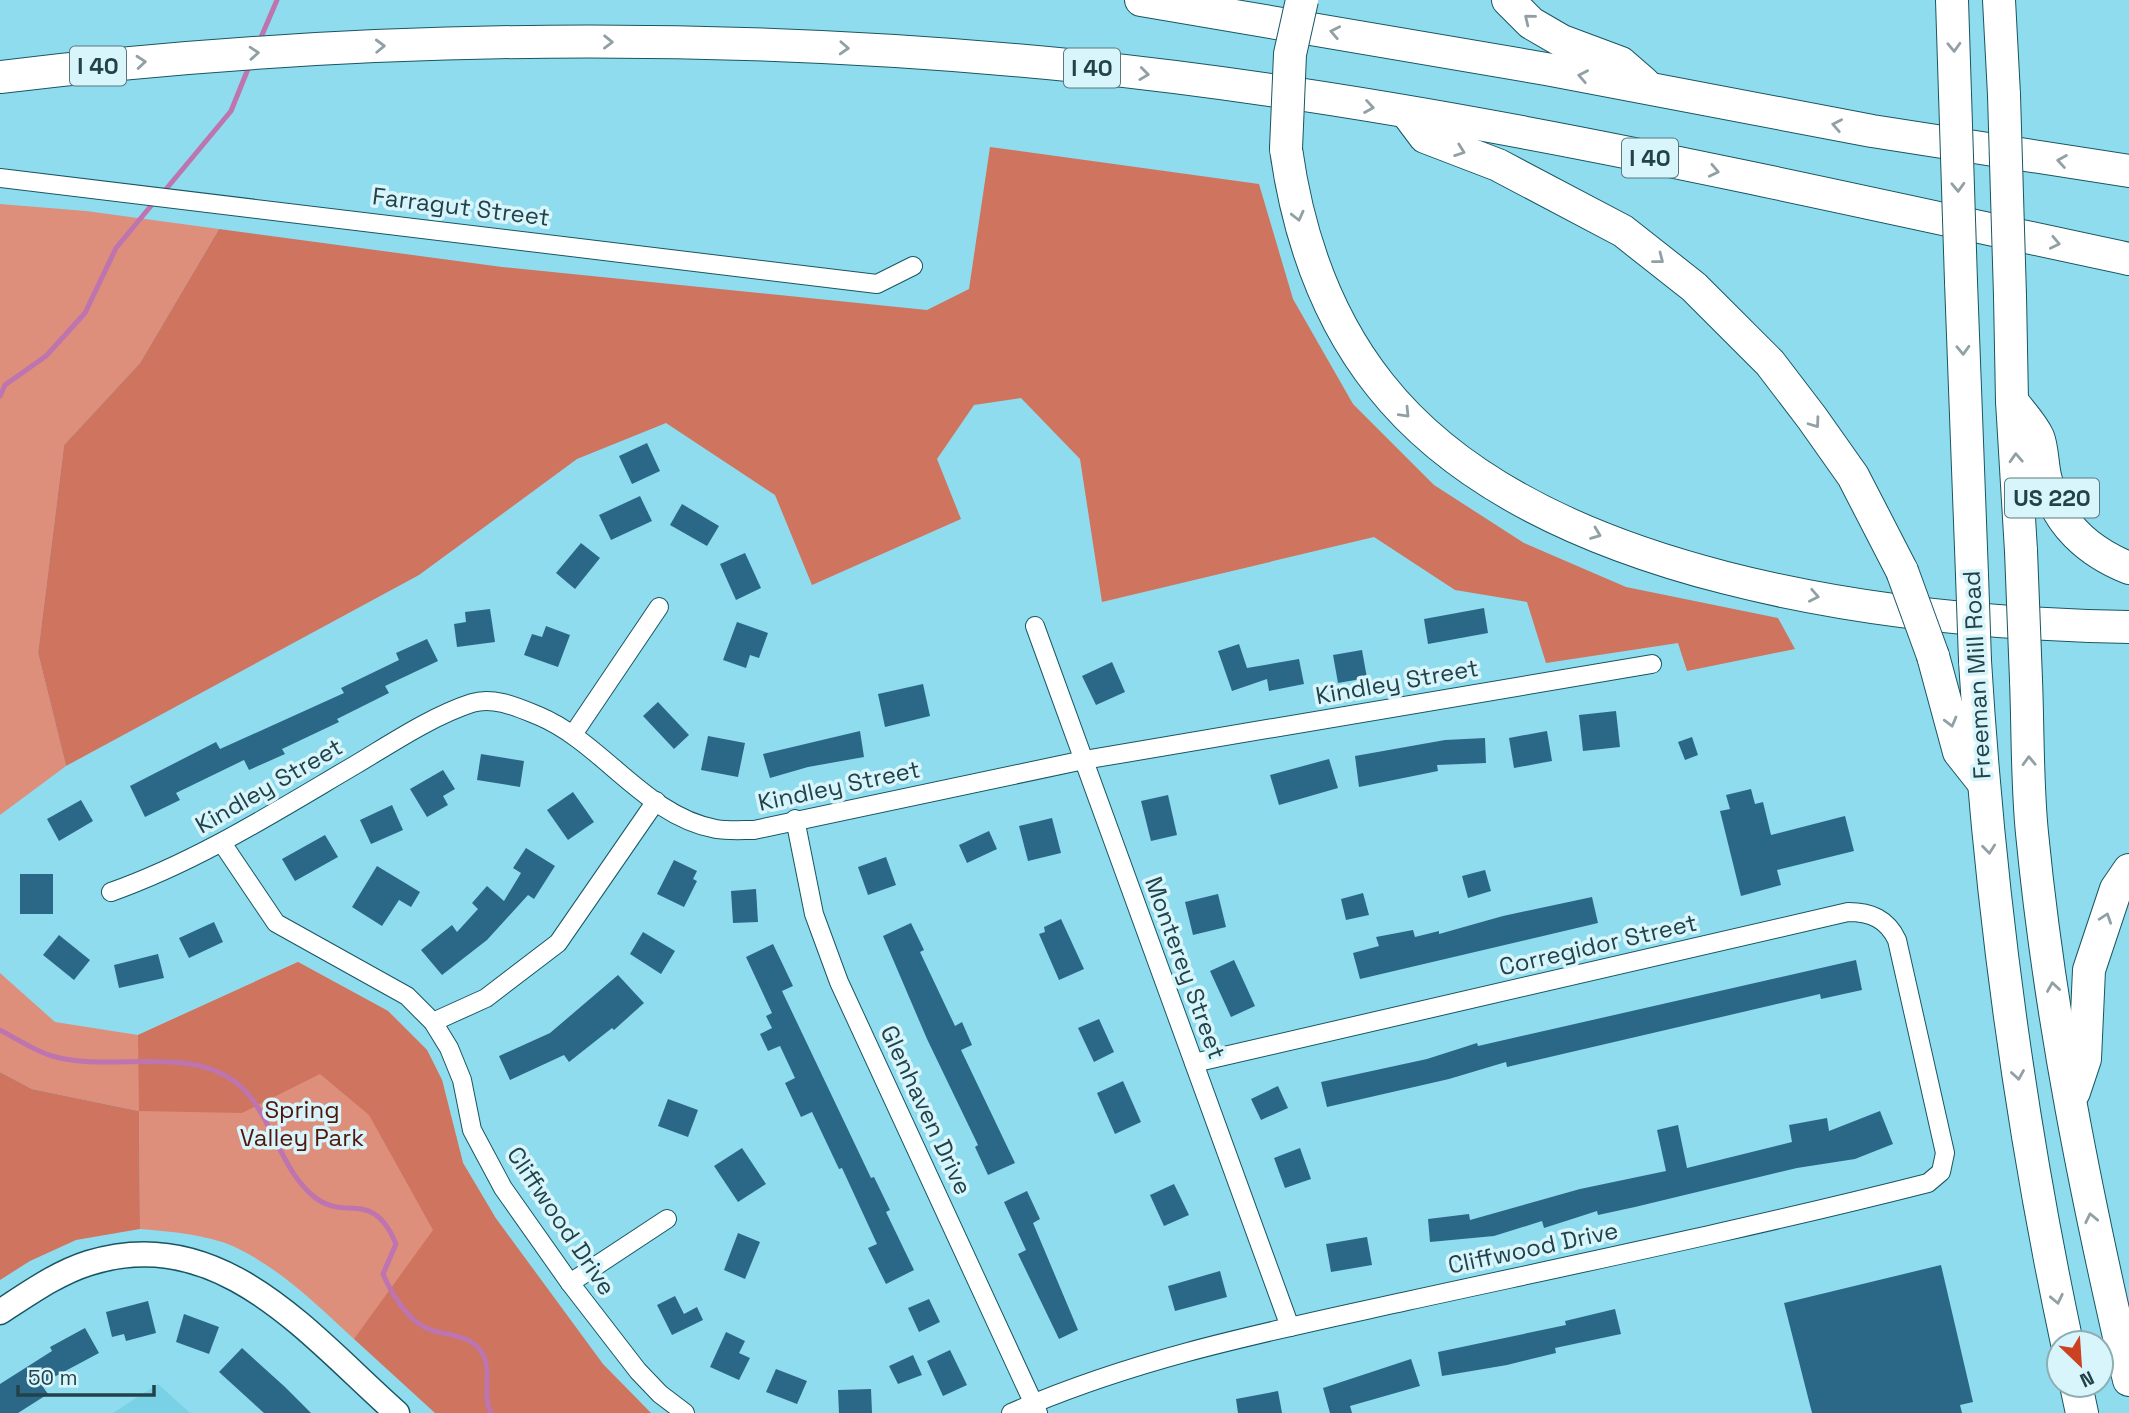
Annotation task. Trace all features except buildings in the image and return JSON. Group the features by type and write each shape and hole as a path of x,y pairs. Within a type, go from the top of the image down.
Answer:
{"highway":[{"path":"1142,0 1272,20 1872,131 2129,171"},
{"path":"1302,0 1290,54 1286,149 1303,234 1316,275 1337,317 1379,384 1406,415 1440,447 1482,478 1592,533 1647,553 1766,587 1937,616 2044,626 2129,627"},
{"path":"1508,0 1531,23 1562,41 1621,63 1650,88"},
{"name":"Freeman Mill Road","path":"1952,0 1975,661 1982,781 2004,989 2030,1148 2064,1329"},
{"name":"Freeman Mill Road","path":"2000,1 2012,401 2032,831 2070,1103 2091,1217 2129,1380"},
{"name":"I 40","path":"0,77 196,57 453,43 587,42 858,49 1080,66 1193,80 1407,113 1648,157 2129,259"},
{"path":"1407,113 1425,137 1498,165 1623,231 1694,287 1770,363 1853,476 1902,570 1933,656 1959,752 1982,781"},
{"name":"US 220","path":"2012,401 2038,437 2046,482 2063,519 2085,543 2106,559 2129,568"},
{"path":"2070,1103 2085,1059 2088,970 2116,889 2129,870"}],"street":[{"name":"Farragut Street","path":"0,178 208,200 877,284 912,266"},
{"path":"574,733 659,607"},
{"name":"Monterey Street","path":"1035,626 1290,1327"},
{"name":"Kindley Street","path":"111,892 163,874 222,843 403,737 474,702 504,703 574,733 656,801 686,819 717,829 754,830 795,819 1084,760 1652,664"},
{"path":"433,1022 486,998 558,943 656,801"},
{"name":"Glenhaven Drive","path":"795,819 814,914 839,982 1036,1408"},
{"name":"Cliffwood Drive","path":"222,843 276,923 407,996 433,1022 449,1048 462,1080 472,1130 503,1188 570,1283 638,1371 685,1413"},
{"name":"Corregidor Street","path":"1194,1063 1849,912 1861,912 1886,924 1897,940 1921,1044"},
{"name":"Cliffwood Drive","path":"1011,1413 1036,1408 1115,1371 1290,1327 1928,1184 1941,1172 1945,1153 1921,1044"},
{"path":"570,1283 667,1219"},
{"path":"0,1312 64,1273 98,1261 141,1254 201,1262 263,1293 397,1413"}],"shaded area":[{"path":"990,147 1259,184 1293,299 1353,404 1434,485 1524,543 1626,587 1778,618 1795,649 1687,671 1678,643 1546,663 1527,602 1455,590 1374,537 1102,602 1080,459 1021,398 974,405 937,459 961,519 812,585 775,495 666,423 577,459 419,575 66,766 38,653 64,445 140,363 219,229 502,267 927,310 969,289"},
{"path":"298,962 388,1011 427,1050 442,1080 463,1163 495,1217 603,1364 651,1413 435,1413 354,1339 433,1230 369,1115 320,1074 242,1113 139,1111 138,1035"},
{"path":"0,1072 32,1089 139,1111 140,1229 76,1240 30,1261 0,1280"},
{"path":"158,1384 190,1413 113,1413"}],"green space":[{"path":"0,204 86,211 219,229 140,363 64,445 38,653 66,766 0,815"},
{"name":"Spring Valley Park","path":"298,962 388,1011 427,1050 442,1080 463,1163 495,1217 354,1339 283,1277 235,1247 201,1236 140,1229 139,1111 32,1089 0,1072 0,973 55,1022 138,1035"}],"waterway":[{"path":"259,42 277,0"},
{"path":"162,194 231,111 250,64"},
{"path":"0,396 5,385 46,356 85,313 116,248 155,201"},
{"path":"0,1030 52,1056 98,1062 192,1064 214,1070 234,1081 247,1092 257,1106 290,1168 312,1195 336,1207 368,1211 387,1226 396,1244 383,1274 390,1289 400,1305 419,1324 433,1331 469,1341 480,1350 486,1364 487,1398 491,1413"}]}
